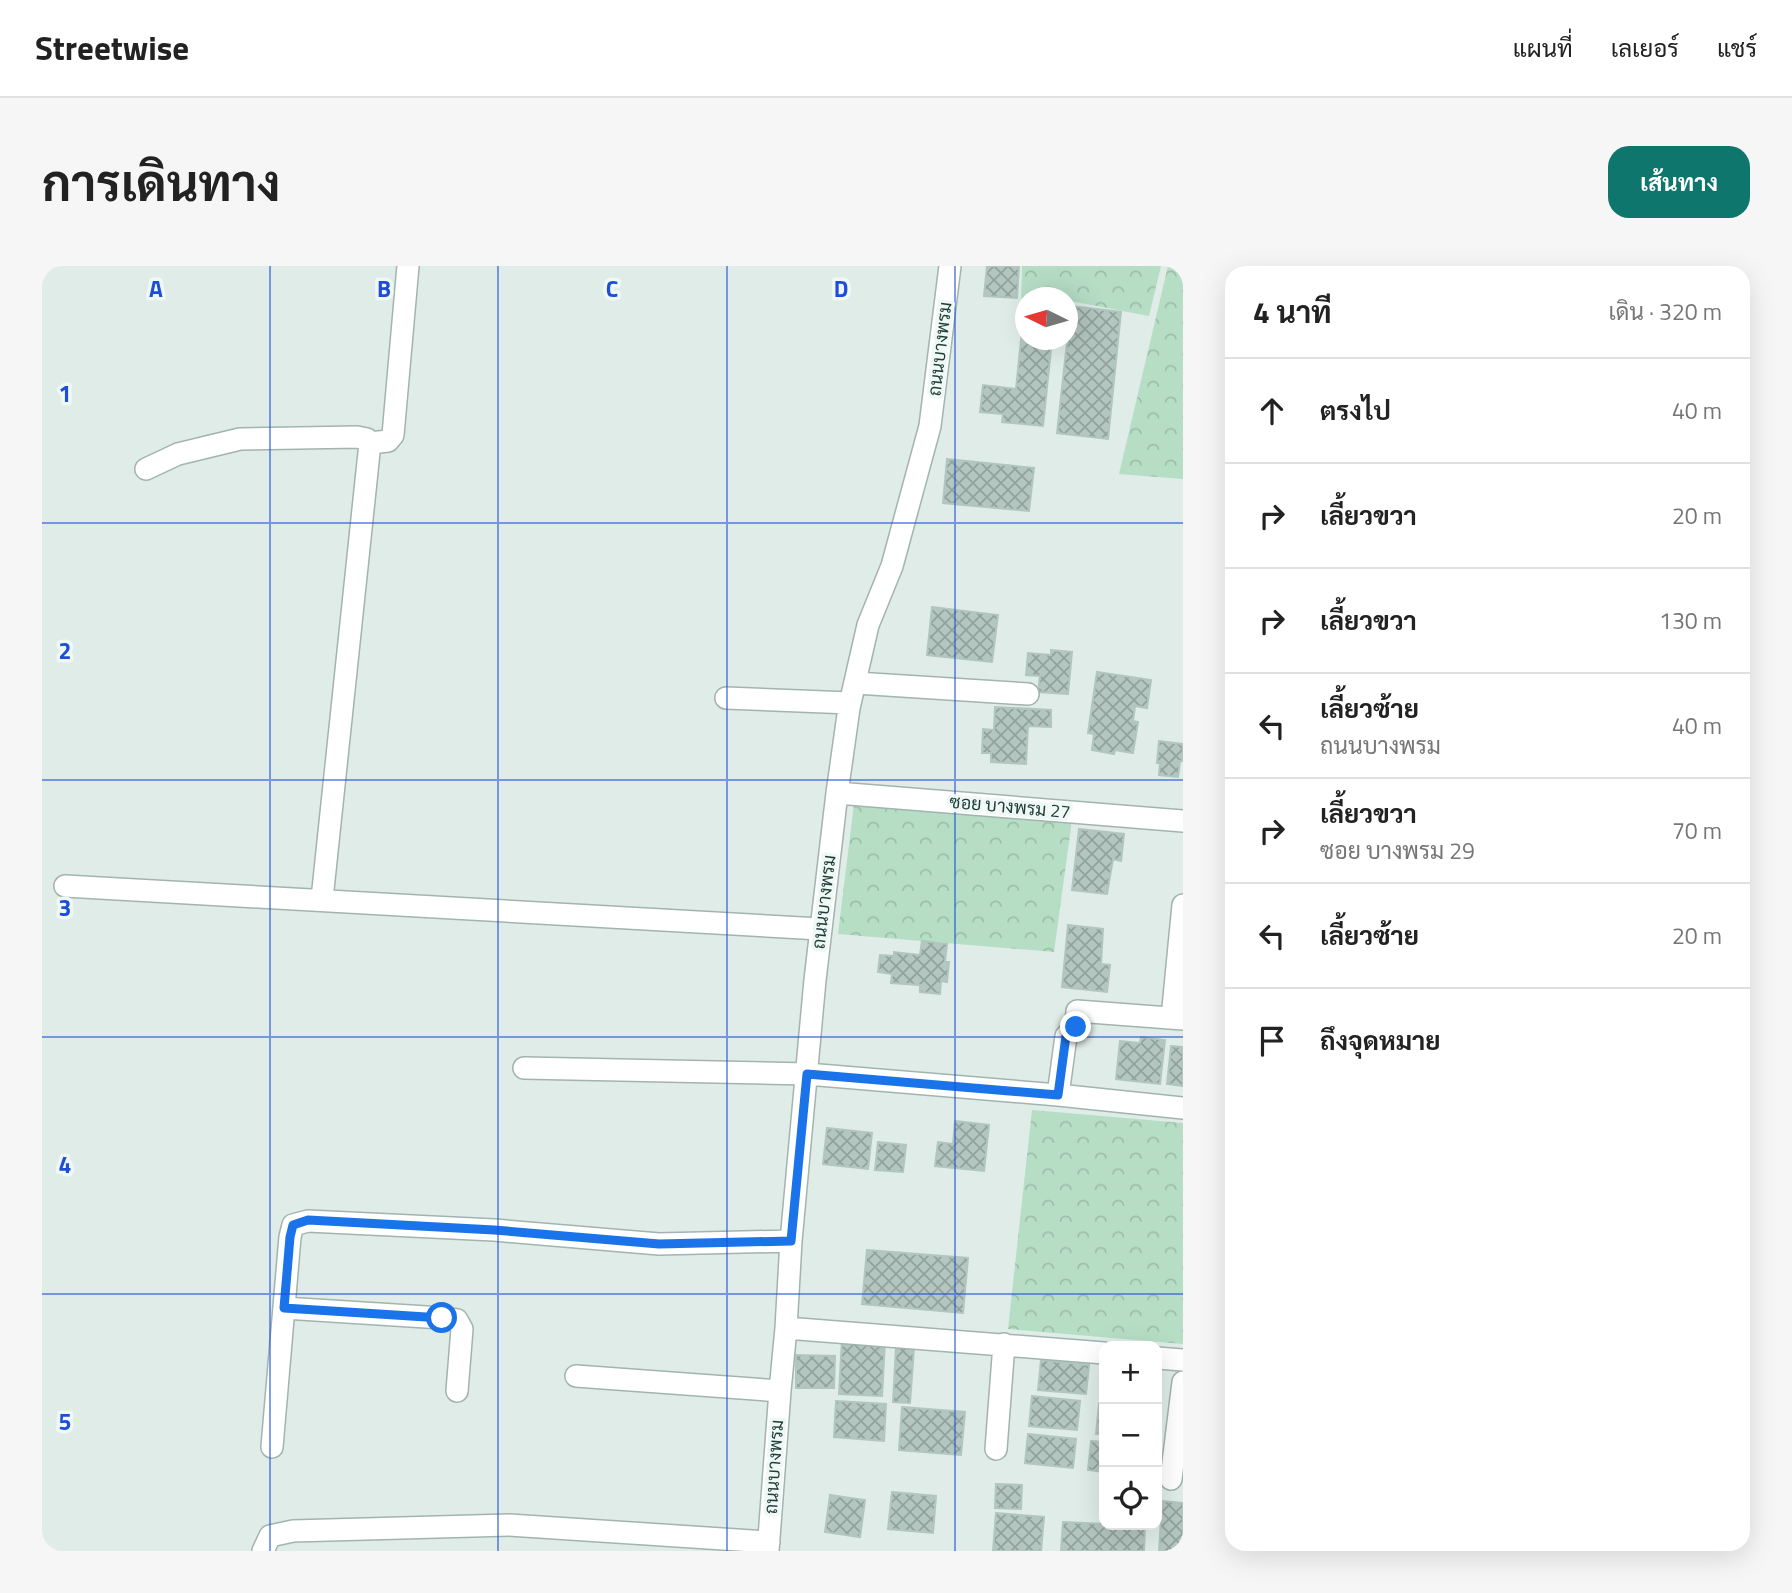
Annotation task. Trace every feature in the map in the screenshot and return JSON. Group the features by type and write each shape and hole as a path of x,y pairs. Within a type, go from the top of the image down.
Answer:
{"street":[{"path":"370,443 388,441 393,435 408,266"},
{"name":"ถนนบางพรม","path":"769,1547 791,1241 820,929 837,793 853,693 868,625 892,566 930,426 950,266"},
{"path":"146,469 178,454 240,439 357,437 367,439 370,443 321,900"},
{"path":"726,698 853,693 1028,694"},
{"name":"ซอย บางพรม 27","path":"837,793 1183,821"},
{"path":"65,886 820,929"},
{"path":"1058,1095 1066,1036 1076,1027 1077,1011 1177,1019 1183,905"},
{"path":"524,1068 807,1074 1183,1108"},
{"path":"272,1447 293,1225 308,1220 494,1230 659,1244 791,1241"},
{"path":"284,1308 457,1320 462,1329 457,1391"},
{"path":"786,1328 1099,1353"},
{"path":"996,1450 1003,1344"},
{"path":"1162,1358 1183,1360"},
{"path":"576,1376 780,1391"},
{"path":"1171,1479 1183,1382"},
{"path":"263,1551 270,1535 293,1531 509,1525 769,1547"}],"green space":[{"path":"1022,266 1161,266 1149,316 1078,303 1078,287 1021,287"},
{"path":"1168,266 1183,266 1183,479 1119,474"},
{"path":"854,804 1072,820 1054,952 838,934"},
{"path":"1032,1110 1183,1123 1183,1344 1008,1329"}],"building":[{"path":"987,266 1019,266 1015,298 984,296"},
{"path":"1078,307 1121,312 1108,439 1057,433 1066,350 1078,350"},
{"path":"1020,350 1051,350 1043,426 1002,422 1003,414 980,412 983,385 1016,389"},
{"path":"947,459 1034,468 1029,511 943,503"},
{"path":"932,607 998,615 992,662 927,655"},
{"path":"1051,650 1072,652 1068,694 1038,692 1040,676 1026,675 1028,653 1051,655"},
{"path":"1097,672 1151,680 1147,708 1135,706 1133,721 1138,722 1133,753 1115,750 1114,754 1092,750 1094,734 1088,733"},
{"path":"995,707 1051,710 1051,727 1028,726 1026,764 991,762 991,753 982,753 983,729 994,730"},
{"path":"1159,741 1183,744 1183,761 1180,761 1178,777 1159,775"},
{"path":"1079,829 1124,834 1121,861 1113,859 1107,894 1072,890"},
{"path":"1068,925 1103,929 1101,964 1110,965 1107,992 1062,987"},
{"path":"922,941 947,944 947,982 941,981 940,994 920,992 920,985 891,983 892,974 878,972 880,955 894,956 894,952 920,955"},
{"path":"1141,1037 1165,1040 1160,1084 1116,1079 1120,1041 1140,1043"},
{"path":"1171,1046 1183,1047 1183,1086 1167,1084"},
{"path":"955,1121 989,1125 984,1171 935,1166 938,1142 953,1144"},
{"path":"827,1128 872,1133 868,1169 823,1164"},
{"path":"878,1142 906,1145 903,1172 875,1170"},
{"path":"867,1250 968,1258 963,1313 862,1304"},
{"path":"842,1339 885,1341 882,1396 839,1394"},
{"path":"896,1348 914,1348 910,1403 893,1402"},
{"path":"796,1355 835,1356 834,1388 796,1388"},
{"path":"1041,1360 1089,1365 1086,1394 1038,1390"},
{"path":"1032,1396 1080,1401 1077,1430 1029,1426"},
{"path":"836,1401 886,1404 884,1441 834,1437"},
{"path":"1099,1404 1099,1434 1096,1434"},
{"path":"902,1407 965,1412 961,1455 899,1450"},
{"path":"1028,1434 1076,1439 1073,1468 1025,1463"},
{"path":"1091,1441 1099,1442 1099,1471 1088,1470"},
{"path":"996,1484 1022,1485 1021,1509 995,1508"},
{"path":"892,1492 936,1496 933,1533 888,1529"},
{"path":"830,1495 865,1500 860,1537 825,1532"},
{"path":"1162,1501 1183,1503 1183,1551 1159,1551"},
{"path":"996,1513 1044,1517 1041,1551 993,1551"},
{"path":"1063,1522 1099,1524 1099,1530 1145,1530 1144,1551 1061,1551"}],"route":[{"path":"442,1318 284,1308 293,1225 308,1220 494,1230 659,1244 791,1241 807,1074 1058,1095 1066,1036 1076,1027"}]}
